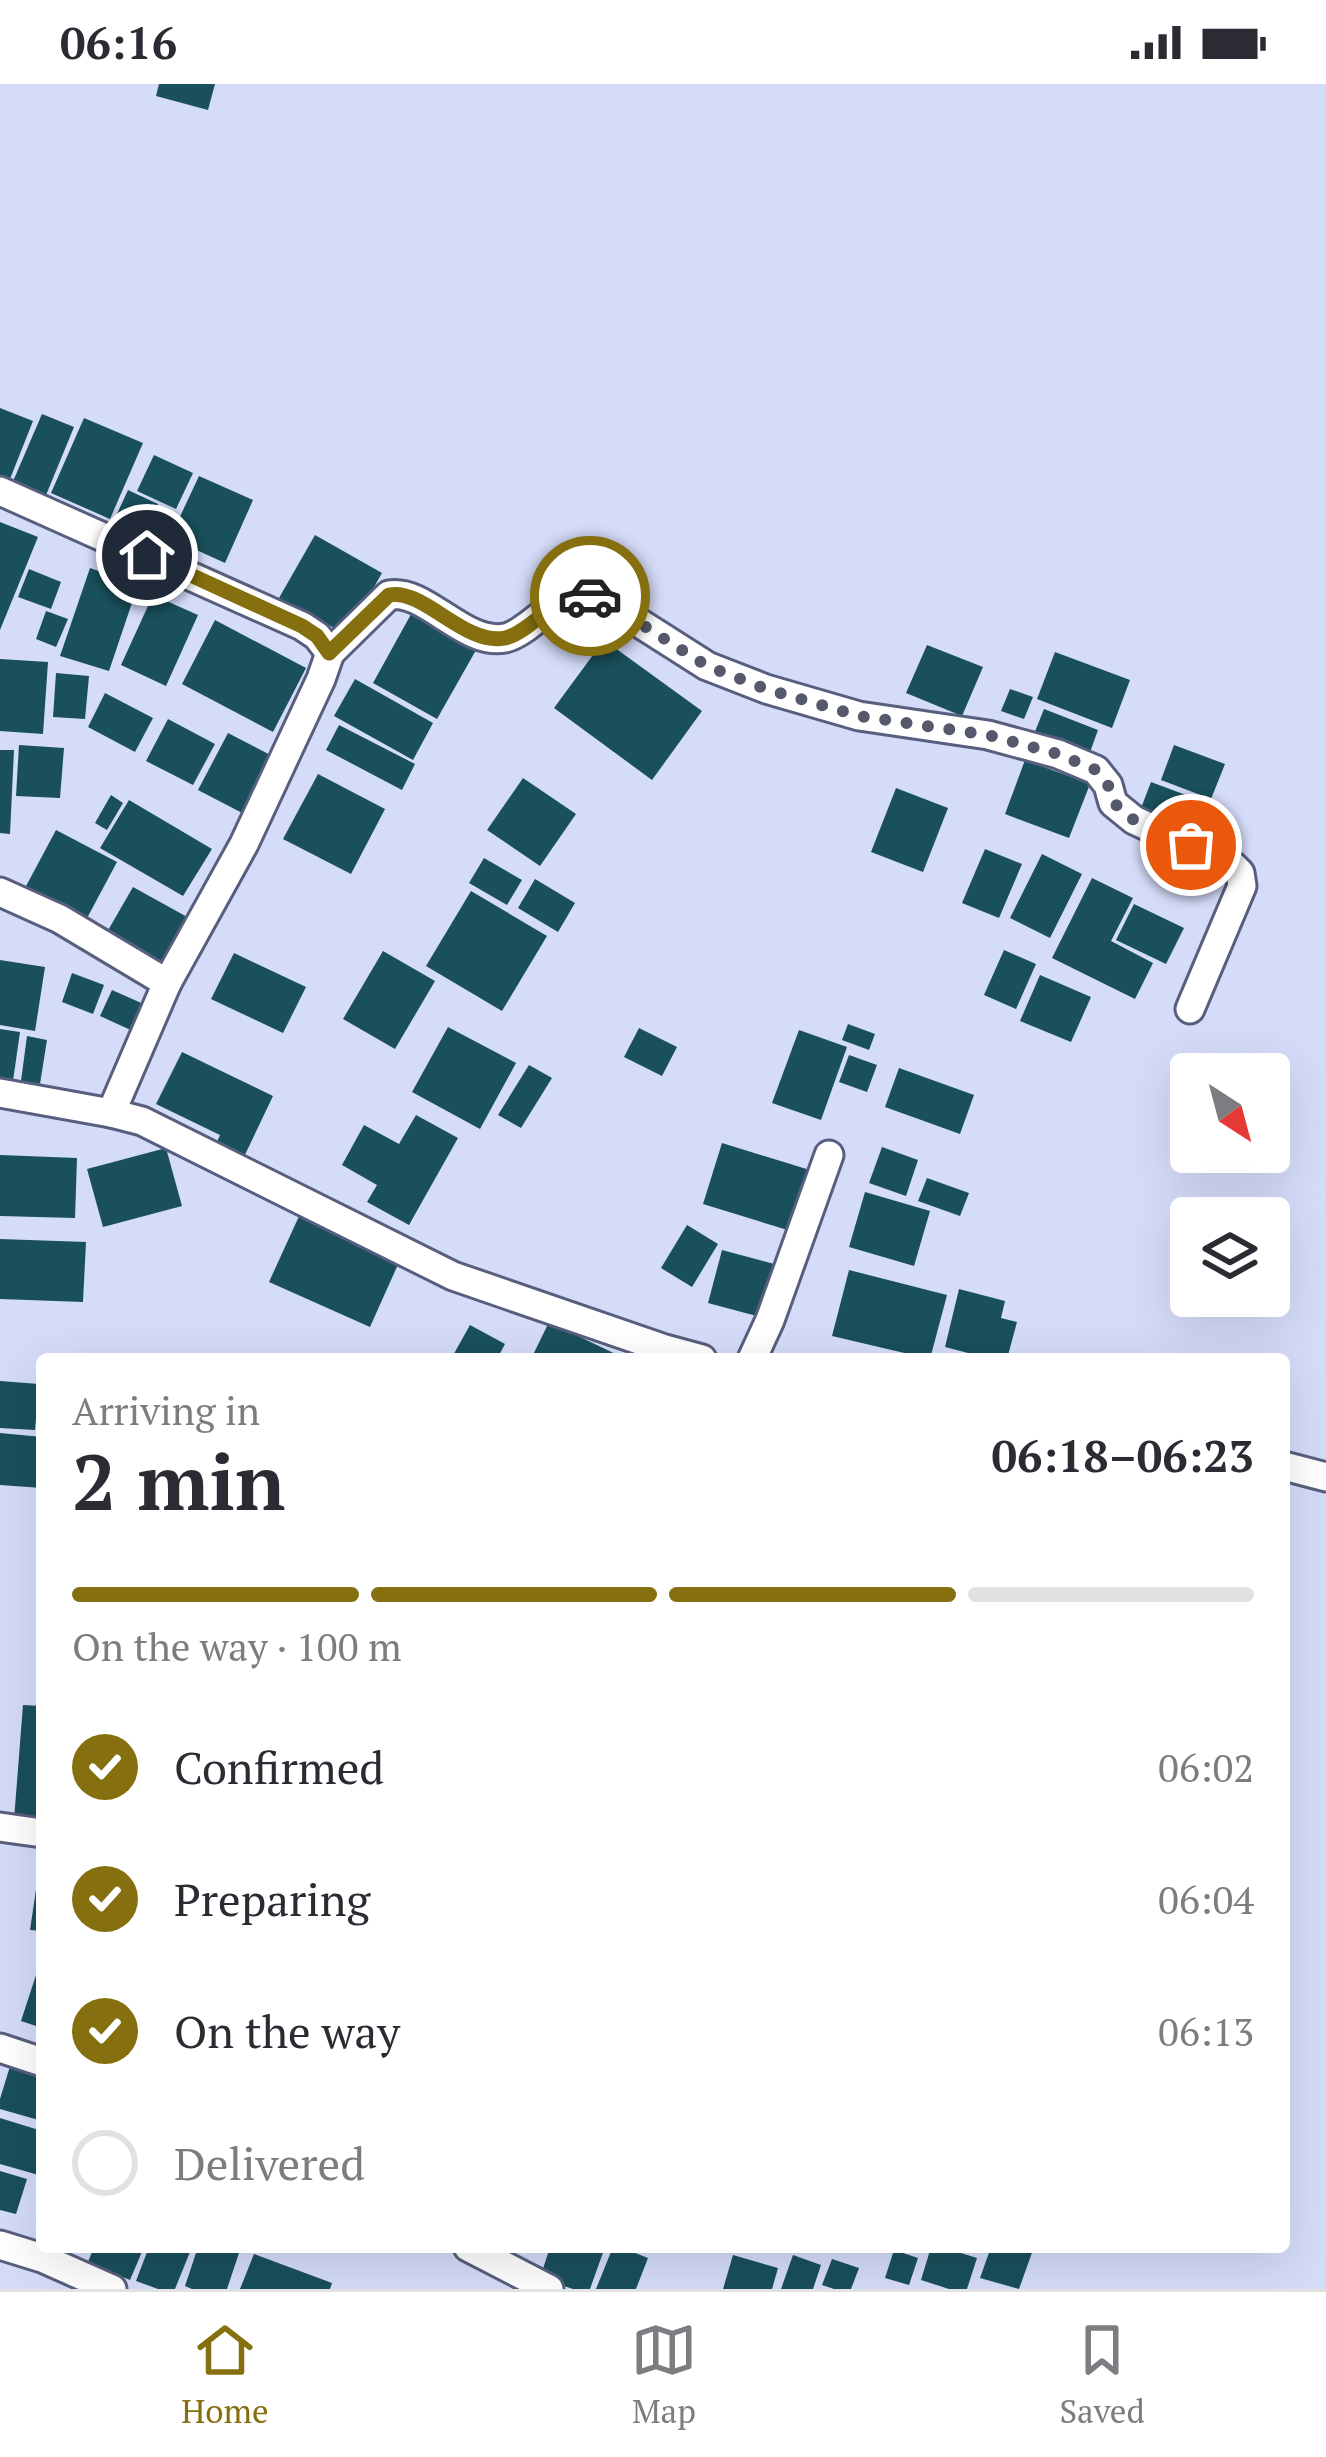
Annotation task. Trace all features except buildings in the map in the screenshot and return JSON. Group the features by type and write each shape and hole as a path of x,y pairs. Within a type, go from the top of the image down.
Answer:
{"street":[{"path":"0,491 302,626 329,653"},
{"path":"111,1113 167,983 244,844 329,653 396,592 476,633 504,638 519,632 569,593 597,596 707,666 766,689 859,716 988,735 1096,770 1114,803 1134,820 1240,873 1242,886 1190,1009"},
{"path":"0,892 59,919 167,983"},
{"path":"0,1093 142,1121 453,1276 680,1353"},
{"path":"755,1353 829,1155"},
{"path":"1290,1468 1326,1477"},
{"path":"0,1827 36,1832"},
{"path":"0,2048 36,2060"},
{"path":"0,2245 112,2289"},
{"path":"480,2253 549,2289"}],"way so far":[{"path":"590,596 707,666 766,689 859,716 988,735 1058,754 1096,770 1114,803 1134,820 1191,845"}],"route":[{"path":"147,555 302,626 329,653 396,592 492,638 519,632 569,593 590,596"}]}
